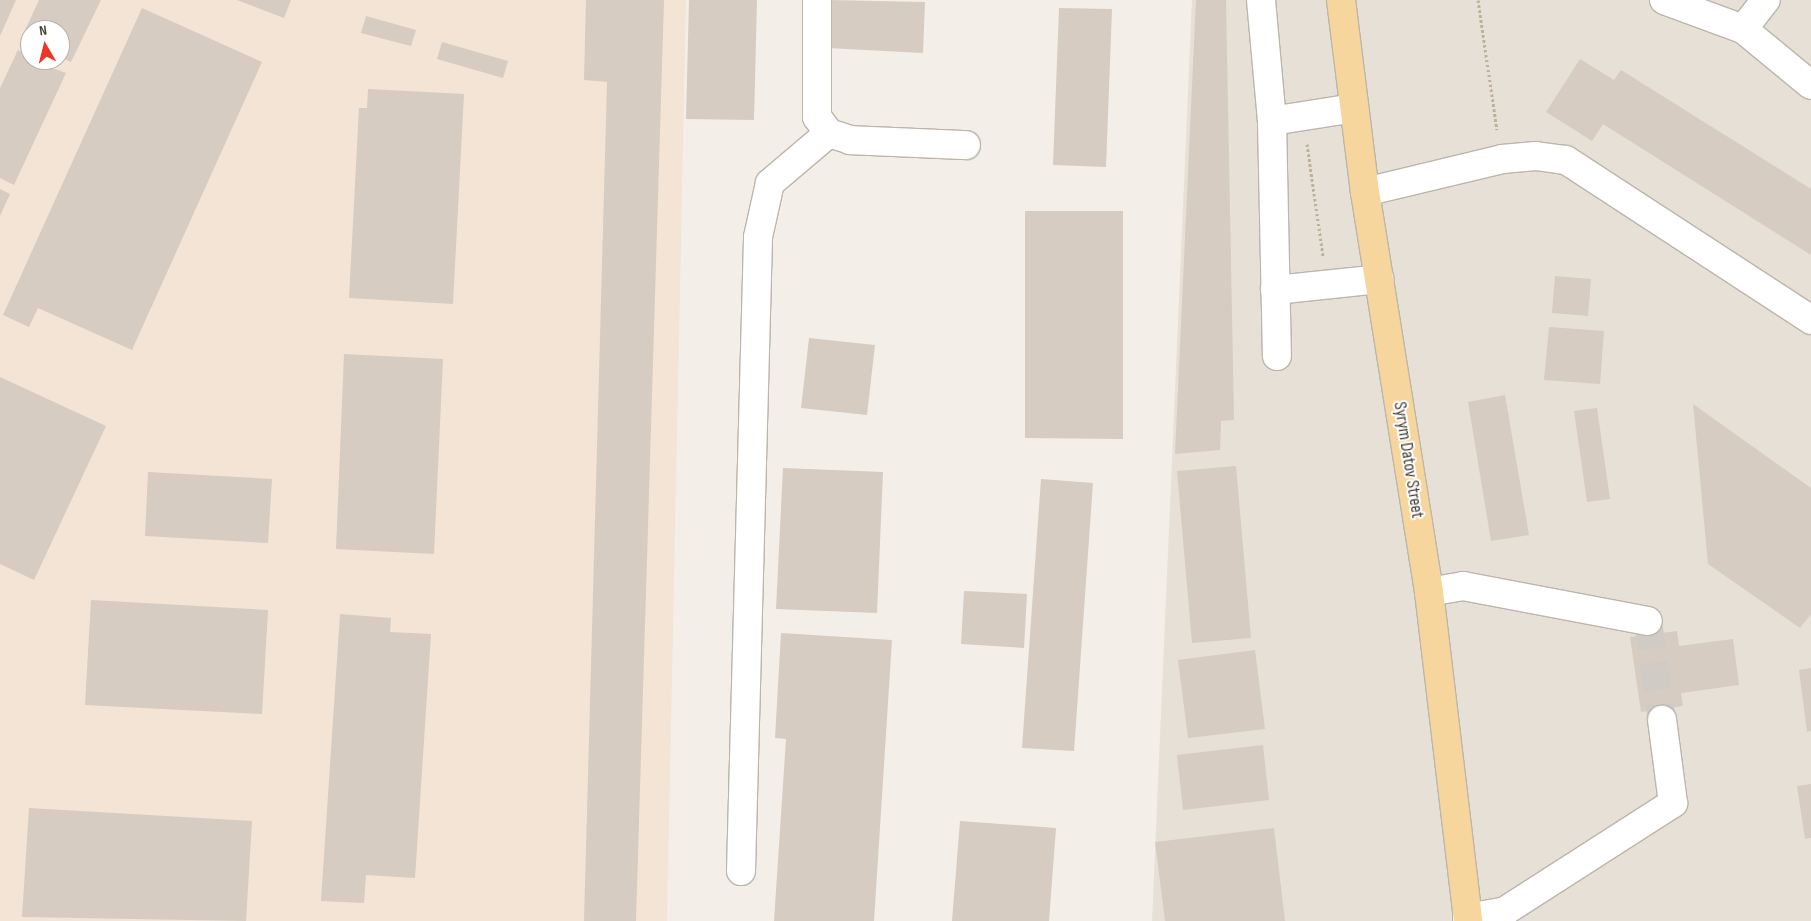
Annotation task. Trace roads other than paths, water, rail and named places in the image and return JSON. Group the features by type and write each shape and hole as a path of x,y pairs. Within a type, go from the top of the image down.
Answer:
{"main road":[{"name":"Syrym Datov Street","path":"1342,0 1364,192 1430,592 1468,919"}],"lane":[{"path":"817,0 817,117 829,134 850,140 966,145"},
{"path":"1261,0 1272,121 1277,356"},
{"path":"1664,0 1743,29 1811,86"},
{"path":"1743,29 1766,0"},
{"path":"1272,121 1354,108"},
{"path":"741,871 758,237 770,182 829,134"},
{"path":"1364,192 1502,159 1536,156 1566,160 1811,320"},
{"path":"1275,290 1378,279"},
{"path":"1430,592 1463,586 1648,621"},
{"path":"1468,919 1505,911 1673,803 1662,720"}],"tunnel":[{"path":"1648,621 1662,720"}]}
